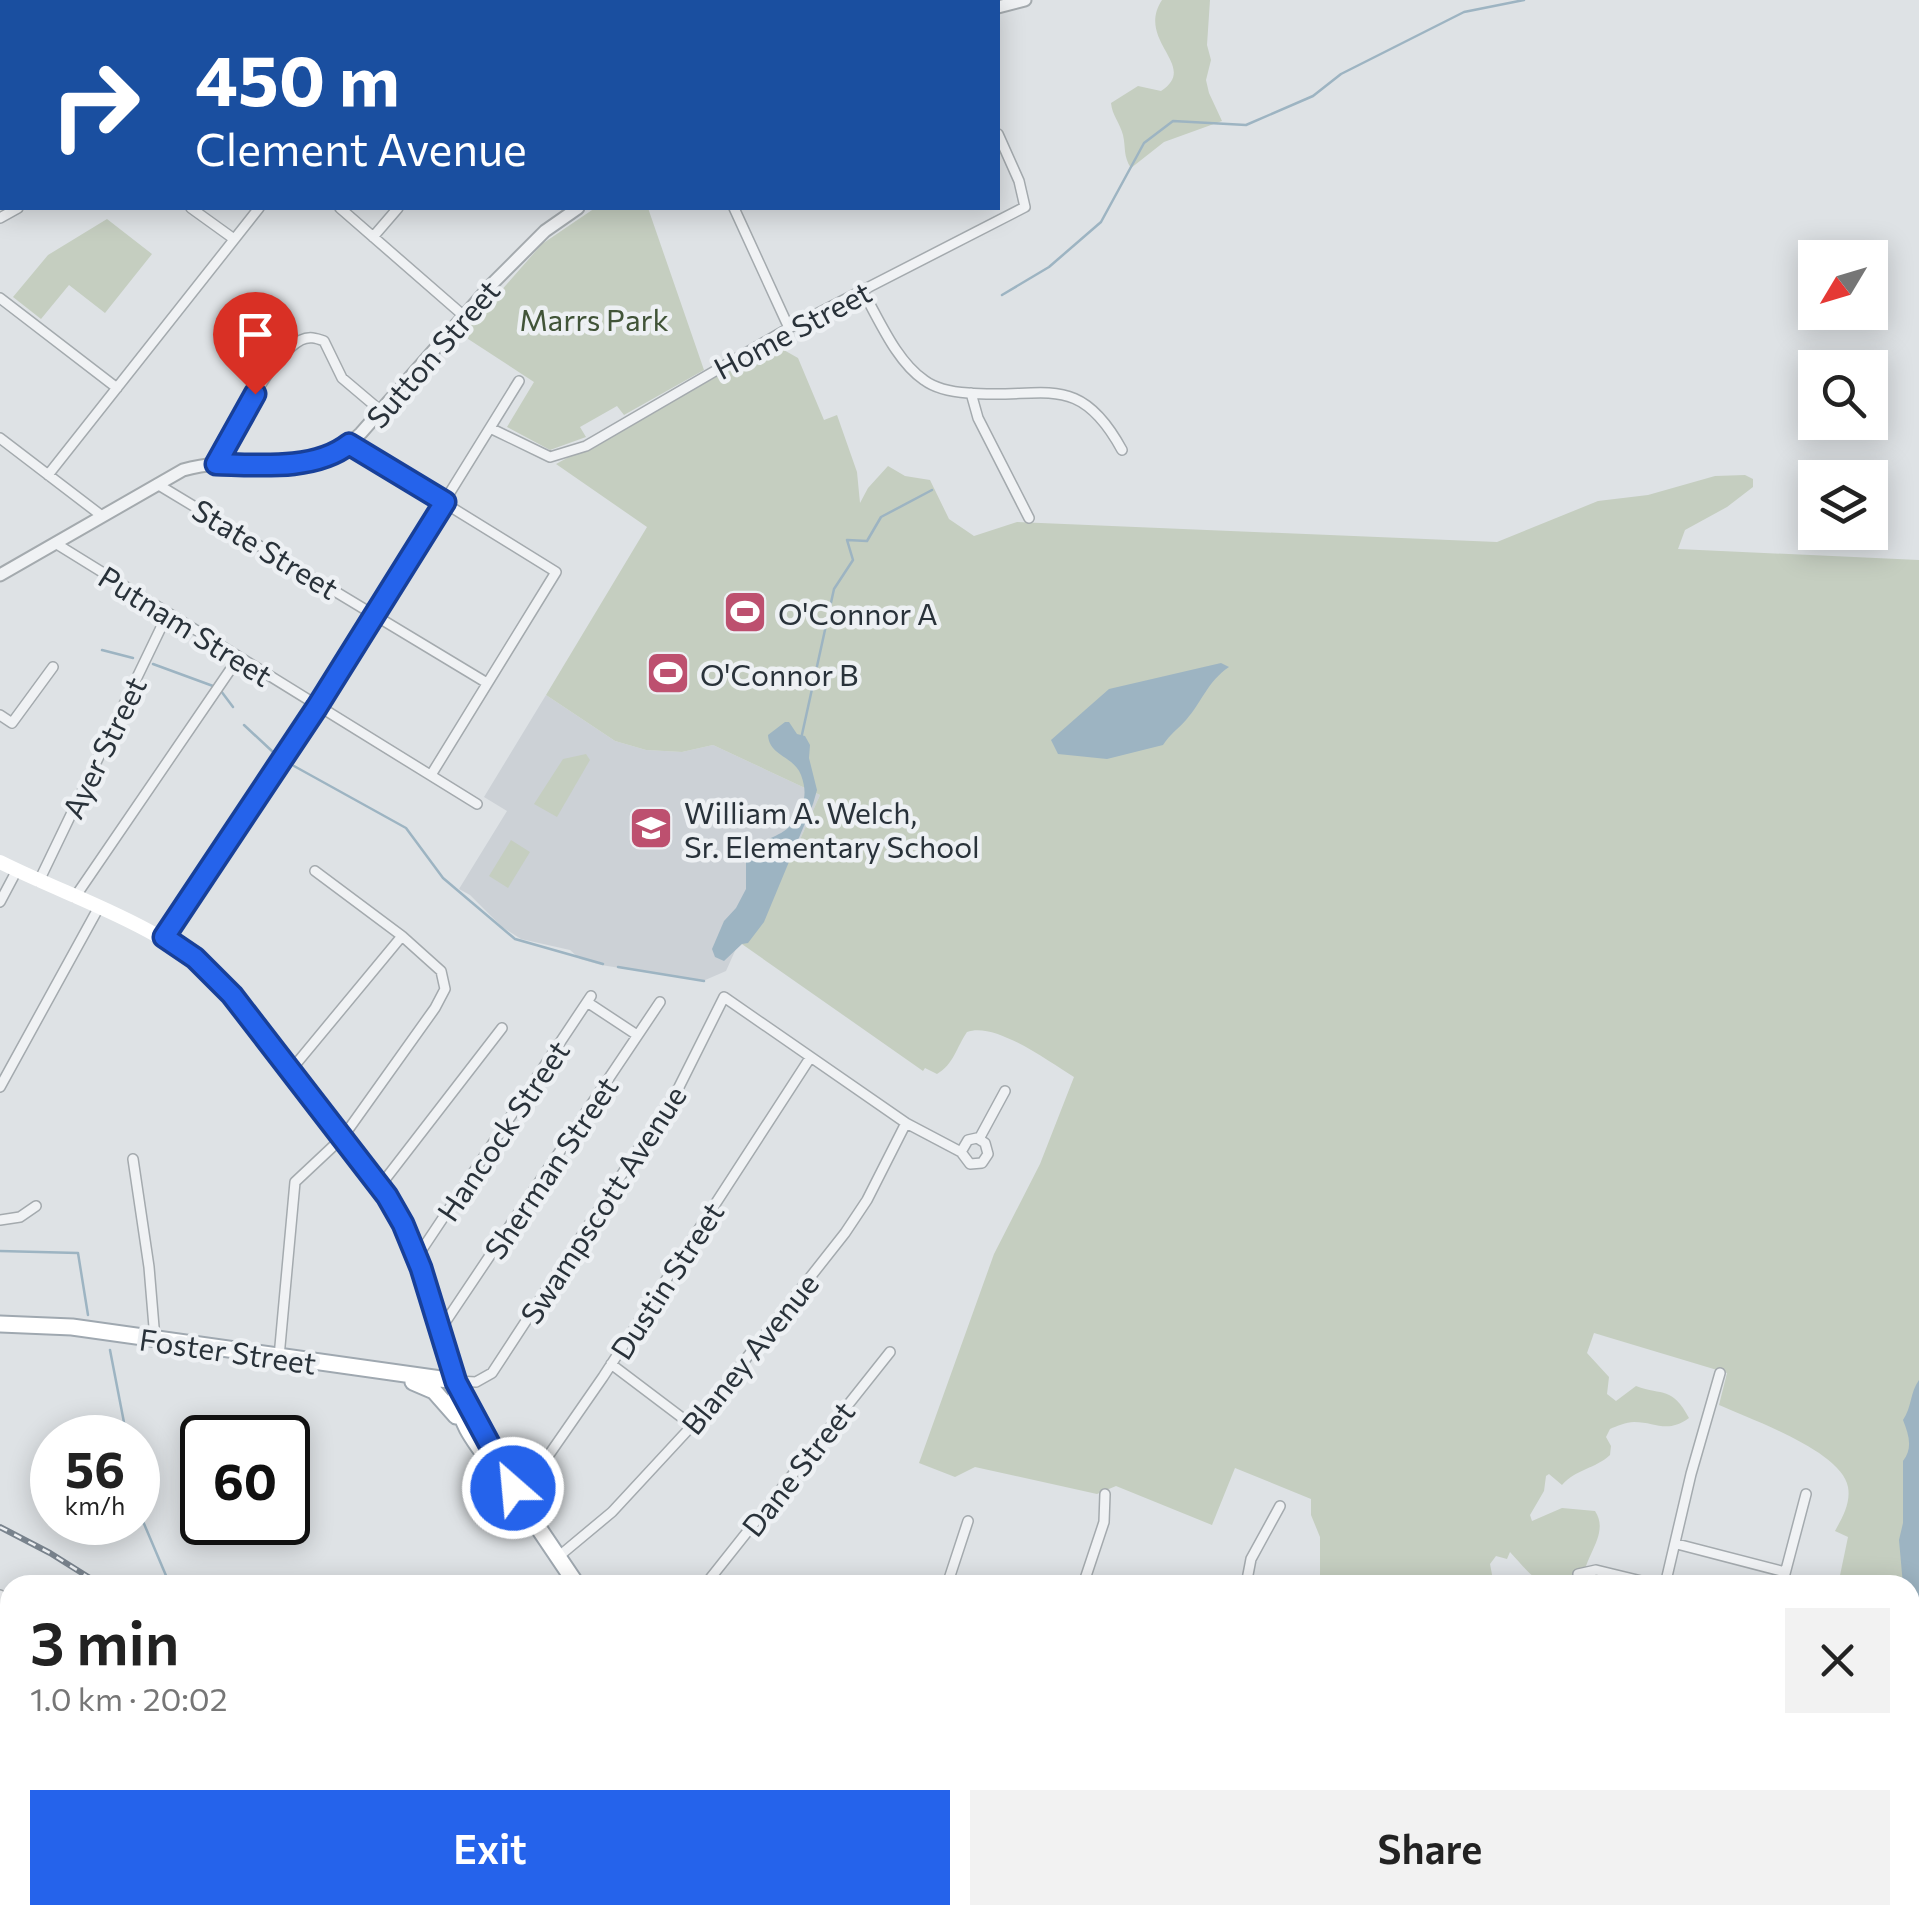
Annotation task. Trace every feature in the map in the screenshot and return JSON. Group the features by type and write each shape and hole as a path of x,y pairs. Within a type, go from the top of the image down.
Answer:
{"main road":[{"path":"0,862 164,937 195,958 226,988 380,1186 403,1224 456,1382 518,1499"},
{"name":"Foster Street","path":"0,1324 72,1327 456,1382"},
{"path":"395,1374 434,1391 518,1499 570,1575"},
{"path":"456,1382 455,1400 469,1433"}],"street":[{"path":"1000,6 1025,0"},
{"name":"Home Street","path":"490,428 545,456 562,455 586,446 789,328 1025,207 1000,139"},
{"path":"194,210 234,239"},
{"path":"48,475 257,210"},
{"path":"342,210 464,316"},
{"path":"373,237 396,210"},
{"path":"735,210 789,328"},
{"name":"Sutton Street","path":"0,575 183,470 216,464 309,462 329,457 349,444 381,411 561,212"},
{"path":"862,290 916,374 940,388 971,393 1037,392 1077,397 1102,417 1122,450"},
{"path":"0,298 118,388"},
{"path":"216,464 248,404 302,340 324,341 338,374 381,411"},
{"path":"164,937 317,707 519,381"},
{"path":"971,393 978,418 1029,518"},
{"path":"0,438 102,516"},
{"path":"349,444 556,572 431,775"},
{"name":"State Street","path":"156,484 487,683"},
{"name":"Putnam Street","path":"55,543 477,804"},
{"name":"Ayer Street","path":"39,882 168,613"},
{"path":"75,896 238,658"},
{"path":"0,716 12,723 52,666"},
{"path":"0,902 17,870"},
{"path":"279,1358 293,1188 305,1170 343,1137 435,1008 445,988 440,971 402,936 315,870"},
{"path":"0,1087 99,908"},
{"path":"291,1070 402,936"},
{"name":"Swampscott Avenue","path":"456,1382 476,1382 492,1373 678,1087 724,997 810,1058"},
{"name":"Hancock Street","path":"417,1257 589,999 637,1035"},
{"name":"Sherman Street","path":"440,1330 660,1002"},
{"path":"380,1186 502,1028"},
{"path":"810,1058 906,1122 961,1152 970,1164 982,1164 988,1154 985,1143 979,1139 968,1140 961,1152"},
{"name":"Dustin Street","path":"518,1499 611,1364 810,1058"},
{"path":"979,1139 1005,1091"},
{"name":"Blaney Avenue","path":"558,1557 612,1512 692,1426 846,1234 906,1122"},
{"path":"134,1159 156,1339"},
{"path":"0,1220 20,1217 36,1206"},
{"name":"Dane Street","path":"713,1575 890,1352"},
{"path":"611,1364 692,1426"},
{"path":"1666,1575 1720,1373"},
{"path":"1086,1575 1104,1522 1104,1494"},
{"path":"1784,1575 1806,1494"},
{"path":"1248,1575 1251,1559 1280,1506"},
{"path":"949,1575 968,1521"},
{"path":"1677,1544 1785,1572"},
{"path":"1578,1574 1596,1570 1618,1575"}],"shaded area":[{"name":"William A. Welch, Sr. Elementary School","path":"546,695 615,741 646,750 682,752 713,745 820,795 797,846 739,942 726,971 703,981 580,959 570,950 521,939 459,889 507,811 484,797"}],"green space":[{"path":"1162,0 1210,0 1207,45 1211,60 1206,80 1222,121 1164,142 1131,168 1111,103 1138,86 1161,91 1171,82 1174,72 1156,28"},
{"name":"Marrs Park","path":"592,210 649,210 704,370 624,415 617,406 580,427 586,437 550,450 507,427 534,382 462,335 542,244"},
{"path":"107,219 152,254 105,313 69,285 41,319 13,297 48,255"},
{"path":"775,345 798,358 824,420 837,415 857,472 860,503 888,466 905,476 930,480 949,519 974,536 1017,522 1497,542 1598,501 1648,495 1715,476 1745,475 1753,479 1753,487 1727,507 1685,530 1678,549 1919,560 1919,1575 1840,1575 1848,1537 1835,1531 1848,1499 1842,1474 1813,1449 1719,1405 1727,1373 1594,1333 1587,1353 1609,1377 1607,1394 1616,1401 1636,1386 1666,1394 1677,1401 1689,1418 1668,1426 1634,1422 1610,1429 1606,1437 1610,1455 1604,1460 1562,1485 1549,1474 1546,1476 1544,1491 1530,1515 1532,1521 1562,1508 1595,1511 1599,1520 1598,1538 1584,1575 1533,1575 1510,1552 1507,1559 1496,1556 1490,1564 1492,1575 1320,1575 1320,1537 1311,1515 1311,1499 1235,1468 1212,1525 1116,1486 1097,1494 975,1467 955,1477 919,1463 994,1254 1040,1164 1074,1077 1007,1037 979,1030 967,1032 943,1070 937,1074 925,1068 923,1071 739,942 797,846 820,795 713,745 682,752 646,750 615,741 546,695 647,527 556,464"},
{"path":"586,754 590,760 557,817 534,804 563,759"},
{"path":"511,840 530,852 508,888 489,876"}],"water":[{"path":"1221,663 1229,667 1163,745 1107,759 1058,754 1051,740 1109,689"},
{"path":"785,722 805,736 810,745 817,790 764,922 748,943 724,961 715,957 712,949 724,921 746,889 746,856 790,826 803,802 804,787 798,769 769,742 768,735"},
{"path":"1919,1380 1919,1575 1902,1575 1899,1540 1903,1523 1903,1461 1909,1446 1903,1420"}],"waterway":[{"path":"1002,295 1049,267 1101,222 1144,143 1173,121 1246,125 1313,96 1341,74 1464,12 1524,0"},
{"path":"801,739 834,589 853,560 847,540 867,541 881,517 932,490"},
{"path":"102,650 133,658"},
{"path":"153,664 213,686"},
{"path":"221,691 233,707"},
{"path":"244,725 273,752"},
{"path":"294,766 406,828 443,878 515,939 603,964"},
{"path":"618,967 704,981"},
{"path":"0,1251 78,1253 88,1315"},
{"path":"110,1350 123,1415"},
{"path":"153,1545 166,1575"}],"railway":[{"path":"0,1527 85,1575"}],"place":[{"name":"O'Connor A","path":"745,612"},
{"name":"O'Connor B","path":"668,673"},
{"name":"William A. Welch, Sr. Elementary School","path":"651,828"}],"route":[{"path":"255,394 216,464 309,462 329,457 349,444 445,502 317,707 164,937 207,968 232,995 387,1196 421,1268 456,1382 513,1488"}]}
